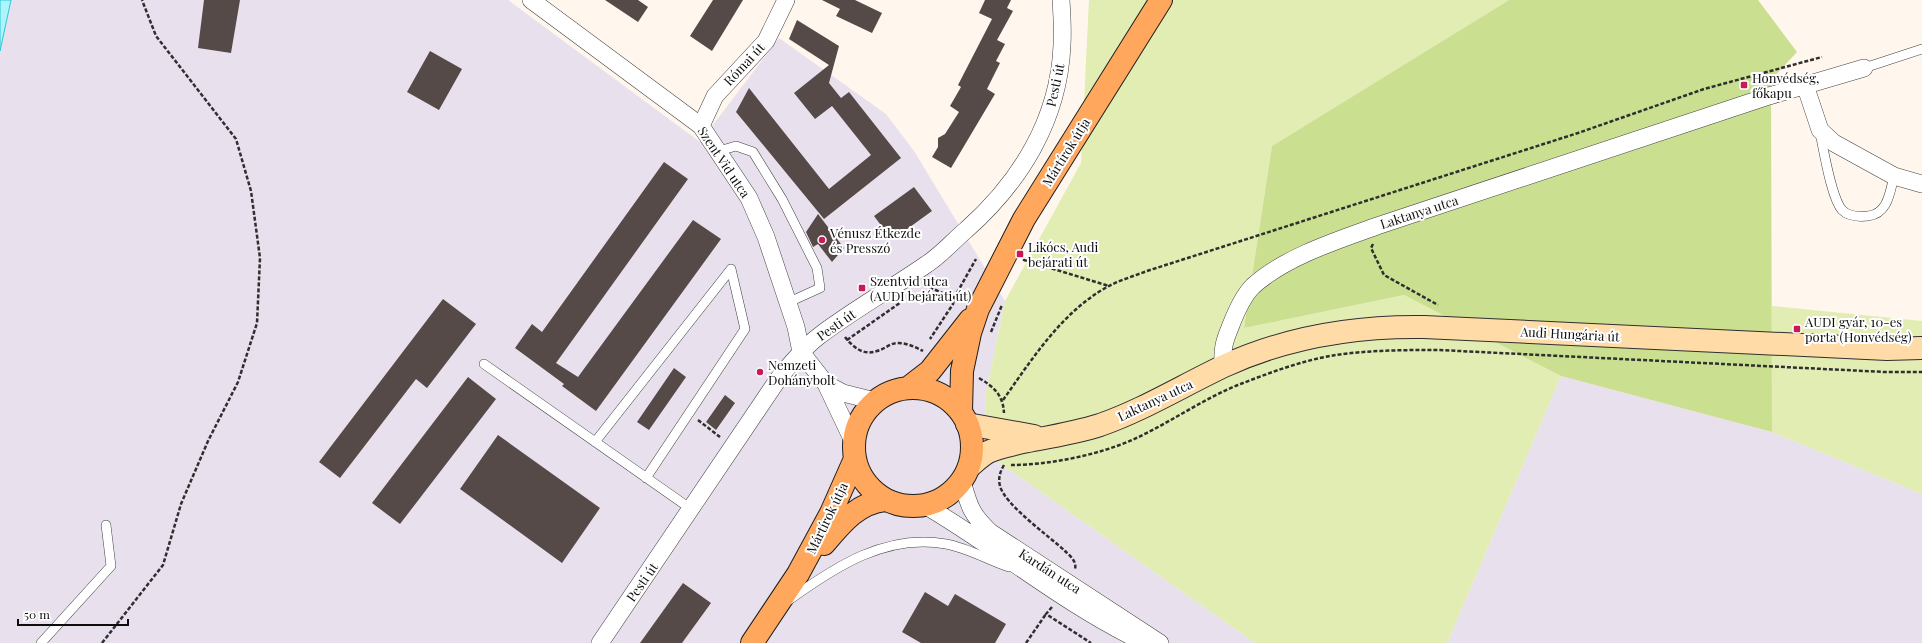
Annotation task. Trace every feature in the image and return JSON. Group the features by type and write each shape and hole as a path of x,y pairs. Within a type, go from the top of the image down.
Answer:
{"main road":[{"name":"Mártírok útja","path":"964,418 962,371 970,333 978,309 1024,219 1161,0"},
{"name":"Mártírok útja","path":"908,388 930,371 978,309"},
{"name":"Mártírok útja","path":"752,643 798,574 830,513 854,451 857,426 864,412 875,401 890,392 908,388 932,391 952,403 964,418 970,432 972,450 965,474 952,492 940,500 926,506 905,506 885,500 876,501 860,507 846,518 798,574"},
{"name":"Mártírok útja","path":"854,451 858,471 866,484 885,500"}],"street":[{"name":"Szent Vid utca","path":"531,0 701,126 749,198 766,237 796,327 801,352"},
{"name":"Római út","path":"701,126 715,96 766,41 786,0"},
{"name":"Pesti út","path":"600,643 781,375 801,352 818,337 929,263 985,213 1021,169 1039,139 1054,96 1062,46 1061,0"},
{"name":"Laktanya utca","path":"965,474 989,452 1003,446 1074,432 1100,425 1137,410 1223,366 1222,349 1236,310 1253,286 1282,266 1322,246 1377,226 1805,85 1864,68"},
{"path":"1805,85 1820,130 1834,143 1894,176 1922,184"},
{"name":"Audi Hungária út","path":"1223,366 1279,345 1315,336 1353,329 1393,326 1879,349 1922,348"},
{"path":"801,352 826,384 854,451"},
{"path":"826,384 843,393 875,401"},
{"name":"Laktanya utca","path":"964,418 1043,438"},
{"name":"Kardán utca","path":"965,474 969,508 977,520 990,532 1160,643"},
{"name":"Kardán utca","path":"926,506 1025,572 1115,629 1145,643"}],"lane":[{"path":"1864,68 1922,49"},
{"path":"1820,130 1835,196 1842,210 1856,217 1875,215 1887,204 1894,176"},
{"path":"719,151 736,146 753,152 782,199 817,268 820,288 787,303"},
{"path":"595,442 731,269 745,329 646,478"},
{"path":"484,364 691,509"},
{"path":"41,643 111,566 106,525"},
{"path":"773,611 827,573 861,555 886,546 913,542 945,544 958,547 1025,572"}],"path":[{"path":"102,643 163,565 181,504 208,442 238,382 257,323 260,258 251,191 236,140 156,36 142,0"},
{"path":"1002,400 1057,326 1074,310 1109,286 1147,271 1571,136 1704,89 1822,57"},
{"path":"1377,226 1371,248 1384,275 1438,305"},
{"path":"922,351 953,304 954,298 976,259"},
{"path":"1021,266 1024,260 1109,286"},
{"path":"919,290 925,285 954,298"},
{"path":"847,340 906,299"},
{"path":"988,339 1003,303"},
{"path":"1236,386 1282,369 1335,355 1377,351 1439,350 1885,372 1922,372"},
{"path":"689,413 720,437"},
{"path":"1026,643 1046,614"}],"shaded area":[{"path":"11,0 508,0 700,142 779,38 886,114 914,151 1005,301 985,398 989,452 1000,463 1255,643 0,643 0,51"},
{"path":"1561,376 1772,432 1922,494 1922,643 1447,643"}],"green space":[{"path":"1089,0 1509,0 1272,146 1244,328 1404,295 1561,376 1447,643 1255,643 1000,463 989,452 985,398 1005,301 1081,163"},
{"path":"1509,0 1758,0 1797,52 1771,80 1772,432 1561,376 1404,295 1244,328 1272,146"},
{"path":"1772,306 1922,321 1922,494 1772,432"}],"water":[{"path":"0,0 11,0 0,51"}],"building":[{"path":"204,0 240,0 231,53 198,48"},
{"path":"605,0 638,0 648,7 638,22"},
{"path":"713,0 743,0 712,51 690,36"},
{"path":"822,0 855,0 882,13 872,33 836,16 840,9"},
{"path":"985,0 1011,0 1007,8 1013,11 997,40 1005,44 996,61 1000,63 987,89 995,94 951,168 932,157 938,147 938,138 945,134 959,112 950,106 961,87 958,85 992,19 979,13"},
{"path":"797,20 839,46 829,83 841,98 849,92 901,158 824,219 736,112 749,88 829,189 871,155 832,106 815,119 794,93 829,65 789,39"},
{"path":"430,51 462,69 439,110 407,92"},
{"path":"664,162 688,179 556,363 578,377 693,220 721,239 596,411 562,386 564,384 515,348 532,324 542,332"},
{"path":"914,187 932,211 892,240 874,216"},
{"name":"Vénusz Étkezde és Presszó","path":"818,214 844,248 832,262 818,244 813,247 806,232"},
{"path":"443,299 476,324 427,388 416,379 340,478 319,462"},
{"path":"674,368 686,377 649,430 637,422"},
{"path":"468,377 496,399 400,524 372,503"},
{"path":"725,395 735,403 716,430 706,422"},
{"path":"498,435 600,508 562,563 460,489"},
{"path":"683,583 711,603 682,643 640,643"},
{"path":"925,592 948,606 955,594 1006,624 995,643 921,643 902,632"}],"place":[{"name":"Honvédség, főkapu","path":"1744,85"},
{"name":"Vénusz Étkezde és Presszó","path":"822,240"},
{"name":"Likócs, Audi bejárati út","path":"1020,254"},
{"name":"Szentvid utca (AUDI bejárati út)","path":"862,288"},
{"name":"AUDI gyár, 10-es porta (Honvédség)","path":"1797,329"},
{"name":"Nemzeti Dohánybolt","path":"760,372"}]}
